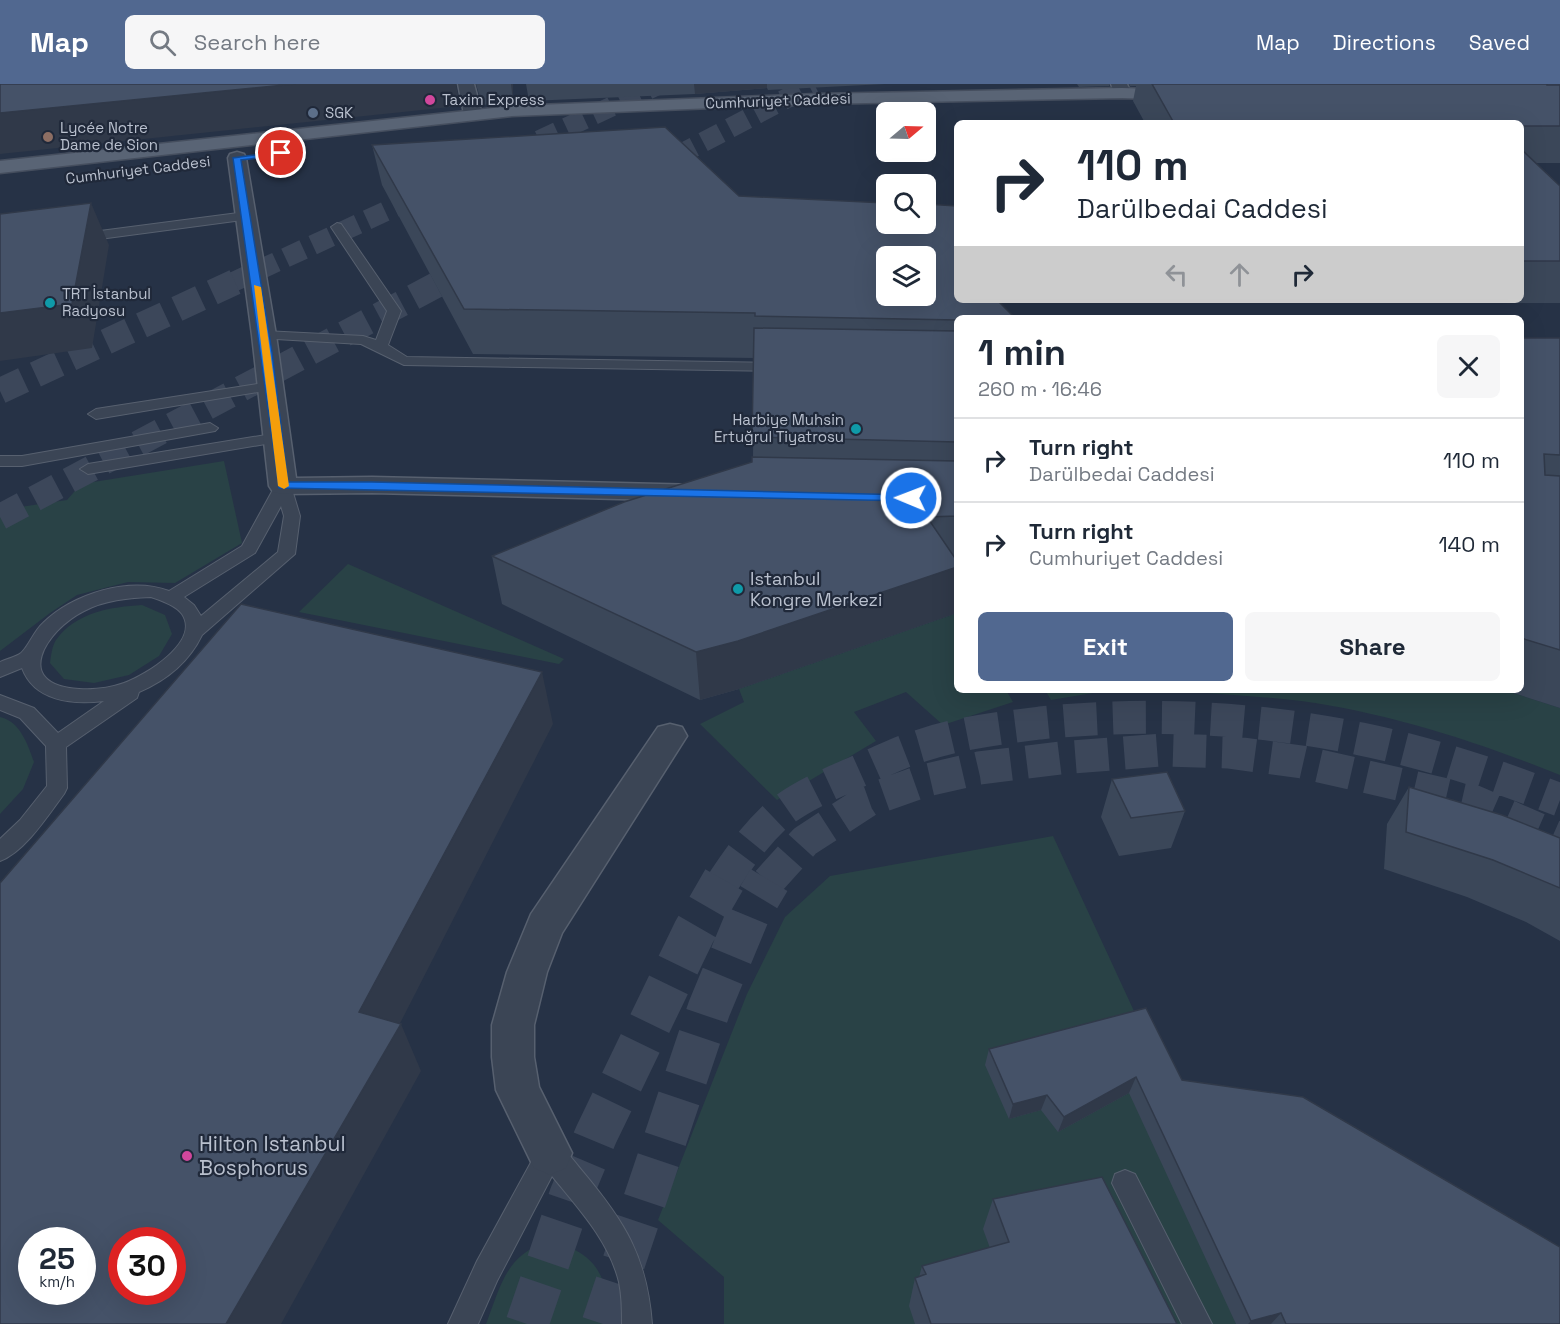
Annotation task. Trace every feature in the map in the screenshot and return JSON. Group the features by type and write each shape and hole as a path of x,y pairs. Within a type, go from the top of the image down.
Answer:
{"main road":[{"name":"Cumhuriyet Caddesi","path":"106,174 237,149 473,114 1120,89 1202,95"},
{"name":"Cumhuriyet Caddesi","path":"0,167 506,130"}],"street":[{"path":"466,84 473,114"},
{"path":"237,149 283,486 372,485 721,494"},
{"path":"550,1153 518,1090 513,1057 513,1025 527,972 545,926 670,736"}],"lane":[{"path":"58,240 246,216"},
{"path":"337,227 394,311 380,346"},
{"path":"264,335 363,340 380,346 404,361 792,368"},
{"path":"96,414 271,386"},
{"path":"0,460 22,461 210,428"},
{"path":"88,469 278,438"},
{"path":"173,596 249,549 283,486"},
{"path":"56,744 179,658 195,631 286,554 292,516 283,486"},
{"path":"144,682 116,693 87,696 62,694 43,686 32,672 31,656 39,638 76,608 102,597 128,592 152,591 173,596 186,605 194,616 195,631"},
{"path":"0,670 31,656"},
{"path":"0,702 27,713 56,744 57,789 28,826 0,852"},
{"path":"464,1324 487,1271 550,1153 604,1221 619,1246 633,1282 637,1324"},
{"path":"1125,1183 1197,1324"}],"green space":[{"path":"224,461 242,543 175,583 128,582 77,595 0,651 0,510 67,500 81,484"},
{"path":"348,564 564,659 559,664 299,612"},
{"path":"142,605 165,615 172,634 159,656 129,675 94,683 64,679 50,663 56,640 74,623 106,610"},
{"path":"954,614 954,693 1008,693 1013,702 943,725 906,692 854,712 876,741 777,800 700,724 744,702 739,689"},
{"path":"1047,693 1093,693 1051,700"},
{"path":"1207,693 1513,693 1560,708 1560,775 1465,740 1400,721 1334,706"},
{"path":"0,717 13,723 18,729 26,741 34,762 23,789 0,814"},
{"path":"1053,836 1140,1024 1236,1324 724,1324 724,1277 658,1220 747,994 785,917 830,876"},
{"path":"546,1243 575,1250 593,1264 599,1272 606,1291 610,1324 486,1324 501,1285 513,1264 533,1248"}],"building":[{"path":"0,84 295,84 0,113"},
{"path":"1152,84 1560,85 1560,126 1524,126 1524,120 1172,120"},
{"path":"665,127 739,196 876,203 876,234 936,234 936,205 954,206 954,303 1000,303 1012,315 954,315 954,320 755,316 755,313 464,309 372,145"},
{"path":"1524,152 1560,186 1560,261 1524,261"},
{"path":"91,203 72,304 0,313 0,214"},
{"path":"754,328 954,331 954,442 752,437"},
{"path":"1524,338 1560,338 1560,455 1544,454 1545,475 1560,476 1560,650 1524,639"},
{"name":"Istanbul Kongre Merkezi","path":"752,457 954,461 954,516 927,517 954,557 954,568 738,641 696,652 492,556 624,502 752,462"},
{"path":"241,604 542,672 359,1012 401,1024 226,1324 0,1324 0,883"},
{"path":"1167,772 1185,811 1131,818 1112,779"},
{"path":"1409,787 1502,815 1560,838 1560,888 1493,860 1406,832"},
{"path":"1146,1008 1182,1080 1303,1097 1560,1247 1560,1324 1286,1324 1281,1313 1251,1321 1136,1077 1064,1117 1047,1095 1013,1104 989,1049"},
{"path":"1102,1177 1177,1324 931,1324 915,1278 926,1274 922,1266 1009,1242 993,1199"}],"tunnel":[{"path":"512,153 660,84"},
{"path":"650,170 814,84"},
{"path":"231,283 436,188"},
{"path":"439,283 475,264"},
{"path":"0,391 235,282"},
{"path":"0,517 442,282"},
{"path":"723,882 769,822 797,801 818,790 897,754 934,741 1040,723 1161,717 1241,721 1281,726 1361,739 1437,758 1560,800"},
{"path":"768,882 805,841 867,801 923,781 979,768 1060,758 1162,750 1228,752 1302,762 1473,801 1560,839"},
{"path":"527,1324 571,1195 596,1135 694,932 724,880"},
{"path":"603,1324 709,1009 748,915 769,880"}],"slow traffic":[{"path":"257,287 284,486"}],"place":[{"name":"Taxim Express","path":"430,100"},
{"name":"SGK","path":"313,113"},
{"name":"Lycée Notre Dame de Sion","path":"48,137"},
{"name":"TRT İstanbul Radyosu","path":"50,303"},
{"name":"Harbiye Muhsin Ertuğrul Tiyatrosu","path":"856,429"},
{"name":"Istanbul Kongre Merkezi","path":"738,589"},
{"name":"Hilton Istanbul Bosphorus","path":"187,1156"}],"route":[{"path":"281,153 237,158 267,352 283,486 372,485 911,498"}]}
